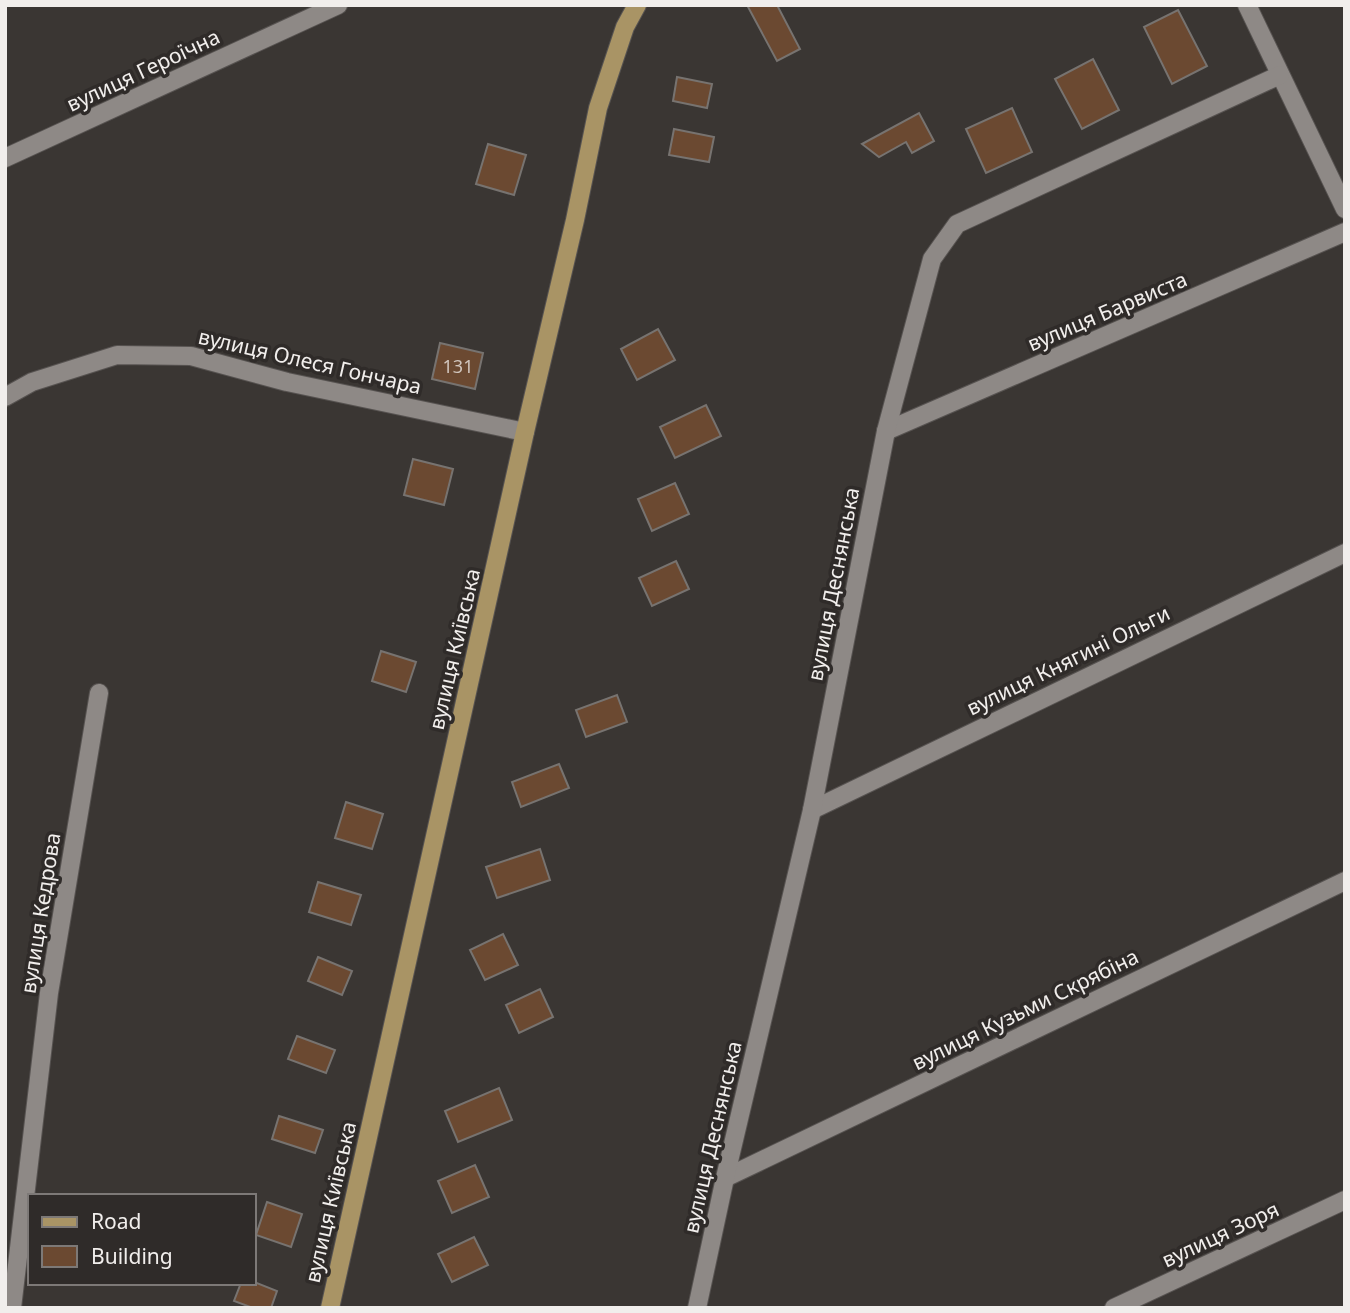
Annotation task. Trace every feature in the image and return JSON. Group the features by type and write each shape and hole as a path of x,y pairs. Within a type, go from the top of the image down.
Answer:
{"main road":[{"name":"вулиця Київська","path":"330,1308 598,108 625,27 637,5"}],"street":[{"name":"вулиця Героїчна","path":"5,158 338,5"},
{"path":"1247,5 1345,209"},
{"name":"вулиця Деснянська","path":"697,1308 812,810 886,431 932,259 957,224 1280,75"},
{"name":"вулиця Барвиста","path":"886,431 1345,232"},
{"name":"вулиця Олеся Гончара","path":"5,397 32,382 117,355 191,356 287,382 525,432"},
{"name":"вулиця Княгині Ольги","path":"812,810 1345,553"},
{"name":"вулиця Кедрова","path":"12,1308 50,993 99,693"},
{"name":"вулиця Кузьми Скрябіна","path":"725,1178 1345,881"},
{"name":"вулиця Зоря","path":"1114,1308 1345,1200"}],"building":[{"path":"747,5 777,5 800,49 777,61"},
{"path":"1178,10 1207,66 1172,84 1144,27"},
{"path":"1093,59 1119,110 1082,129 1055,79"},
{"path":"677,77 712,84 707,108 673,101"},
{"path":"1012,108 1032,152 986,173 966,129"},
{"path":"919,113 934,141 912,153 906,142 879,157 862,144"},
{"path":"674,129 714,137 709,162 669,155"},
{"path":"488,144 526,155 514,195 476,184"},
{"path":"658,329 675,360 637,380 621,349"},
{"path":"440,343 483,353 475,389 432,379"},
{"path":"706,405 721,436 675,458 660,427"},
{"path":"413,459 453,469 444,505 404,495"},
{"path":"675,483 689,514 652,531 638,499"},
{"path":"676,561 689,589 652,606 639,578"},
{"path":"381,651 416,662 406,692 372,681"},
{"path":"617,695 627,722 586,737 576,710"},
{"path":"559,764 569,788 521,807 512,782"},
{"path":"346,802 383,814 372,849 335,838"},
{"path":"540,849 550,880 497,898 486,867"},
{"path":"318,882 361,895 351,925 309,912"},
{"path":"503,934 518,965 485,980 470,950"},
{"path":"318,957 352,971 342,995 308,981"},
{"path":"540,989 553,1017 519,1033 506,1005"},
{"path":"297,1036 335,1050 326,1073 288,1059"},
{"path":"499,1088 512,1120 458,1142 445,1111"},
{"path":"279,1116 323,1130 315,1153 272,1139"},
{"path":"475,1165 489,1197 452,1213 438,1181"},
{"path":"267,1202 302,1214 291,1247 256,1235"},
{"path":"474,1237 488,1265 452,1282 438,1254"},
{"path":"256,1283 277,1291 271,1308 253,1308 234,1301 240,1285 256,1285"}]}
